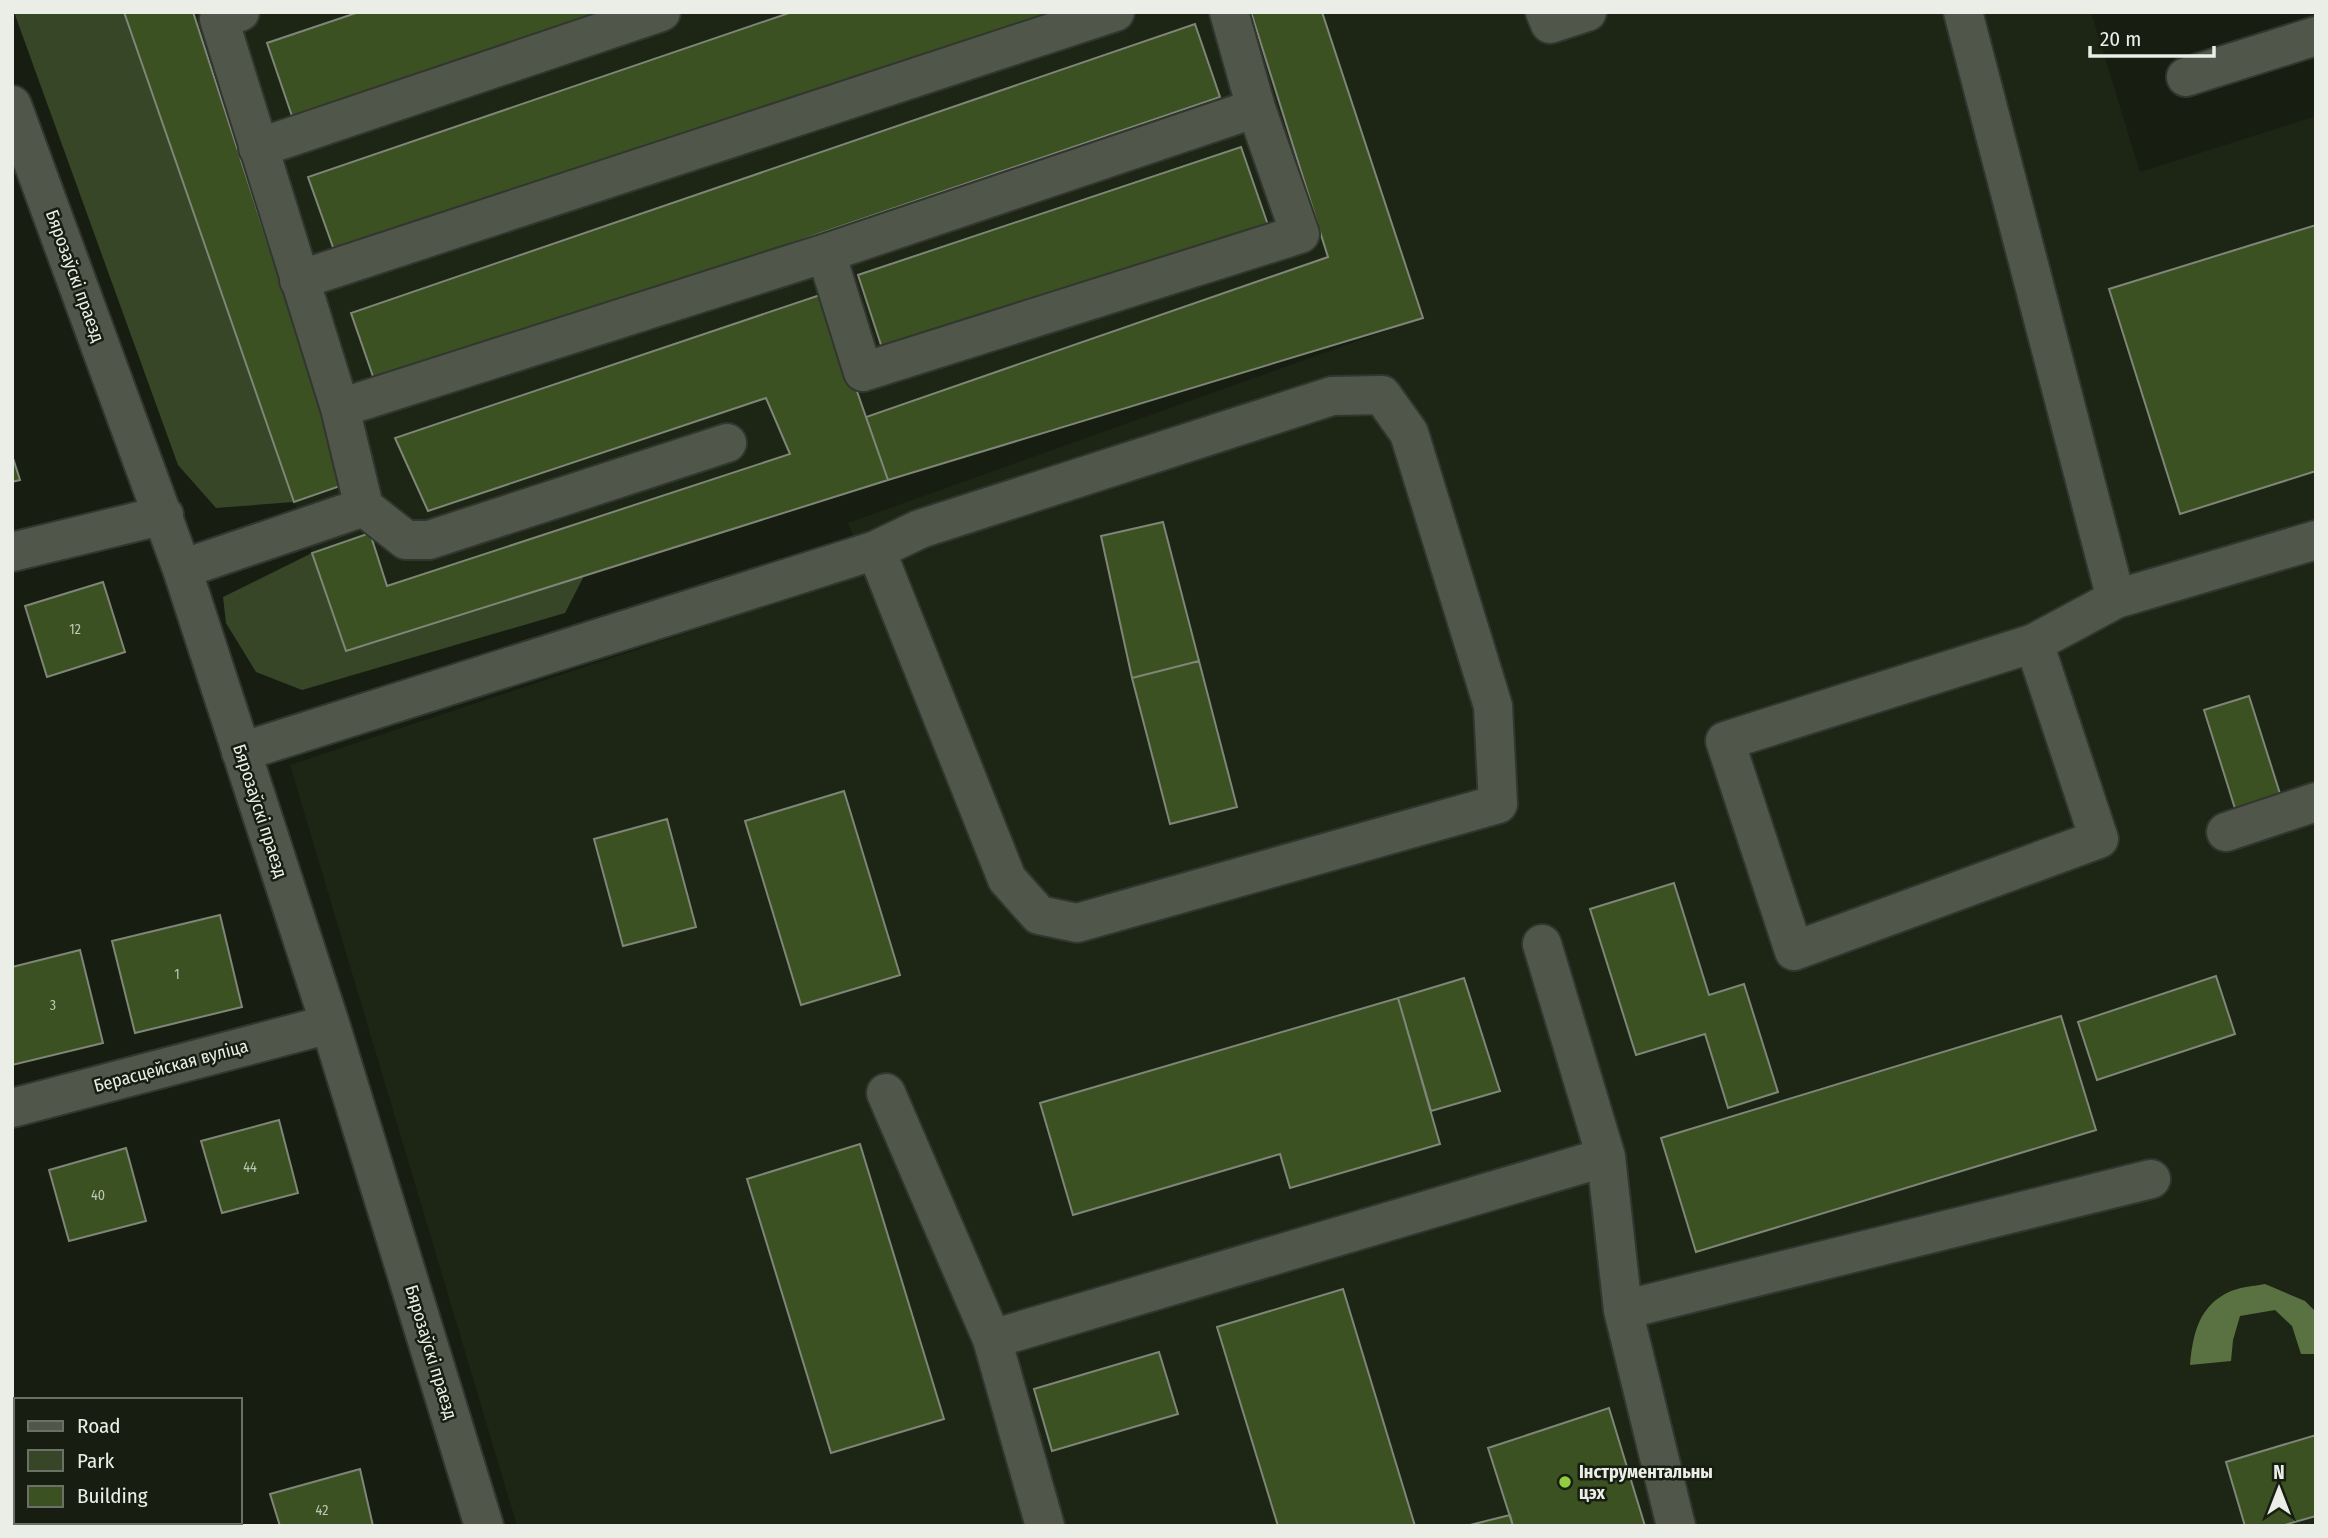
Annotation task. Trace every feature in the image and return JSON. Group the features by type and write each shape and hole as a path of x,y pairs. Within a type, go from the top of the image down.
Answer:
{"street":[{"path":"240,12 219,19 340,408 364,507 406,540 429,540 727,443"},
{"path":"258,148 660,12"},
{"path":"299,280 1115,12"},
{"path":"825,253 863,372 1300,234 1256,108 1229,12"},
{"path":"1545,12 1550,24 1587,12"},
{"path":"1963,12 2116,599"},
{"path":"2186,77 2316,36"},
{"name":"Бярозаўскі праезд","path":"12,105 182,569 330,1024 484,1526"},
{"path":"340,408 825,253 1256,108"},
{"path":"241,752 876,550 920,528 1332,396 1382,395 1409,433 1493,706 1498,804 1077,923 1039,915 1007,879 876,550"},
{"path":"182,569 364,507"},
{"path":"12,552 164,515"},
{"path":"2034,643 2099,839 1794,951 1725,741 2034,643 2116,599 2316,540"},
{"path":"2226,832 2316,802"},
{"path":"1542,944 1606,1157 1623,1310 1676,1526"},
{"name":"Берасцейская вуліца","path":"12,1108 330,1024"},
{"path":"886,1093 992,1339 1045,1526"},
{"path":"992,1339 1606,1157"},
{"path":"1623,1310 2151,1180"}],"shaded area":[{"path":"124,12 2091,12 2140,172 2316,116 2316,1526 517,1526 290,765 867,573 848,523 1402,325 888,480 346,651"},
{"path":"2265,1284 2305,1301 2316,1312 2316,1354 2301,1354 2292,1326 2275,1310 2240,1316 2233,1340 2231,1361 2190,1365 2196,1331 2212,1304 2231,1291"}],"green space":[{"path":"14,12 124,12 294,502 216,508 178,465"},
{"path":"312,553 346,651 584,576 565,613 302,690 256,672 226,623 223,597"}],"building":[{"path":"124,12 193,12 346,484 294,502"},
{"path":"359,12 602,12 292,116 267,43"},
{"path":"792,12 1056,12 334,250 308,177"},
{"path":"1251,12 1322,12 1423,318 888,480 866,417 1328,257"},
{"path":"1195,24 1220,97 376,385 351,313"},
{"path":"1241,147 1268,225 884,354 858,275"},
{"path":"2316,225 2316,471 2180,514 2109,289"},
{"path":"823,294 888,480 346,651 312,553 370,533 387,586 790,454 766,398 428,511 395,438"},
{"path":"12,455 20,480 12,482"},
{"path":"1163,522 1199,661 1132,678 1101,536"},
{"path":"103,582 125,652 47,677 25,606"},
{"path":"1199,661 1237,807 1170,824 1132,678"},
{"path":"2249,696 2283,803 2238,818 2204,710"},
{"path":"844,791 900,975 801,1005 745,821"},
{"path":"667,819 696,927 623,946 594,839"},
{"path":"1674,883 1709,995 1744,984 1778,1092 1728,1108 1705,1034 1636,1055 1590,909"},
{"path":"220,915 242,1007 135,1033 112,941"},
{"path":"80,950 103,1043 12,1065 12,967"},
{"path":"2216,976 2235,1034 2097,1080 2078,1022"},
{"path":"1464,978 1500,1091 1431,1111 1398,998"},
{"path":"1398,998 1440,1144 1290,1188 1280,1154 1073,1215 1040,1103"},
{"path":"2061,1016 2096,1130 1696,1252 1661,1138"},
{"path":"279,1120 298,1193 222,1213 201,1141"},
{"path":"860,1144 944,1419 831,1453 747,1179"},
{"path":"126,1148 146,1221 69,1241 49,1170"},
{"path":"1343,1289 1415,1526 1278,1526 1217,1327"},
{"path":"1159,1352 1178,1414 1052,1451 1034,1389"},
{"name":"Інструментальны цэх","path":"1609,1408 1645,1526 1513,1526 1488,1448"},
{"path":"2316,1435 2316,1516 2281,1526 2245,1526 2226,1462"},
{"path":"360,1469 373,1526 280,1526 270,1494"},
{"path":"1510,1515 1513,1526 1466,1526"}],"place":[{"name":"Інструментальны цэх","path":"1565,1482"}]}
